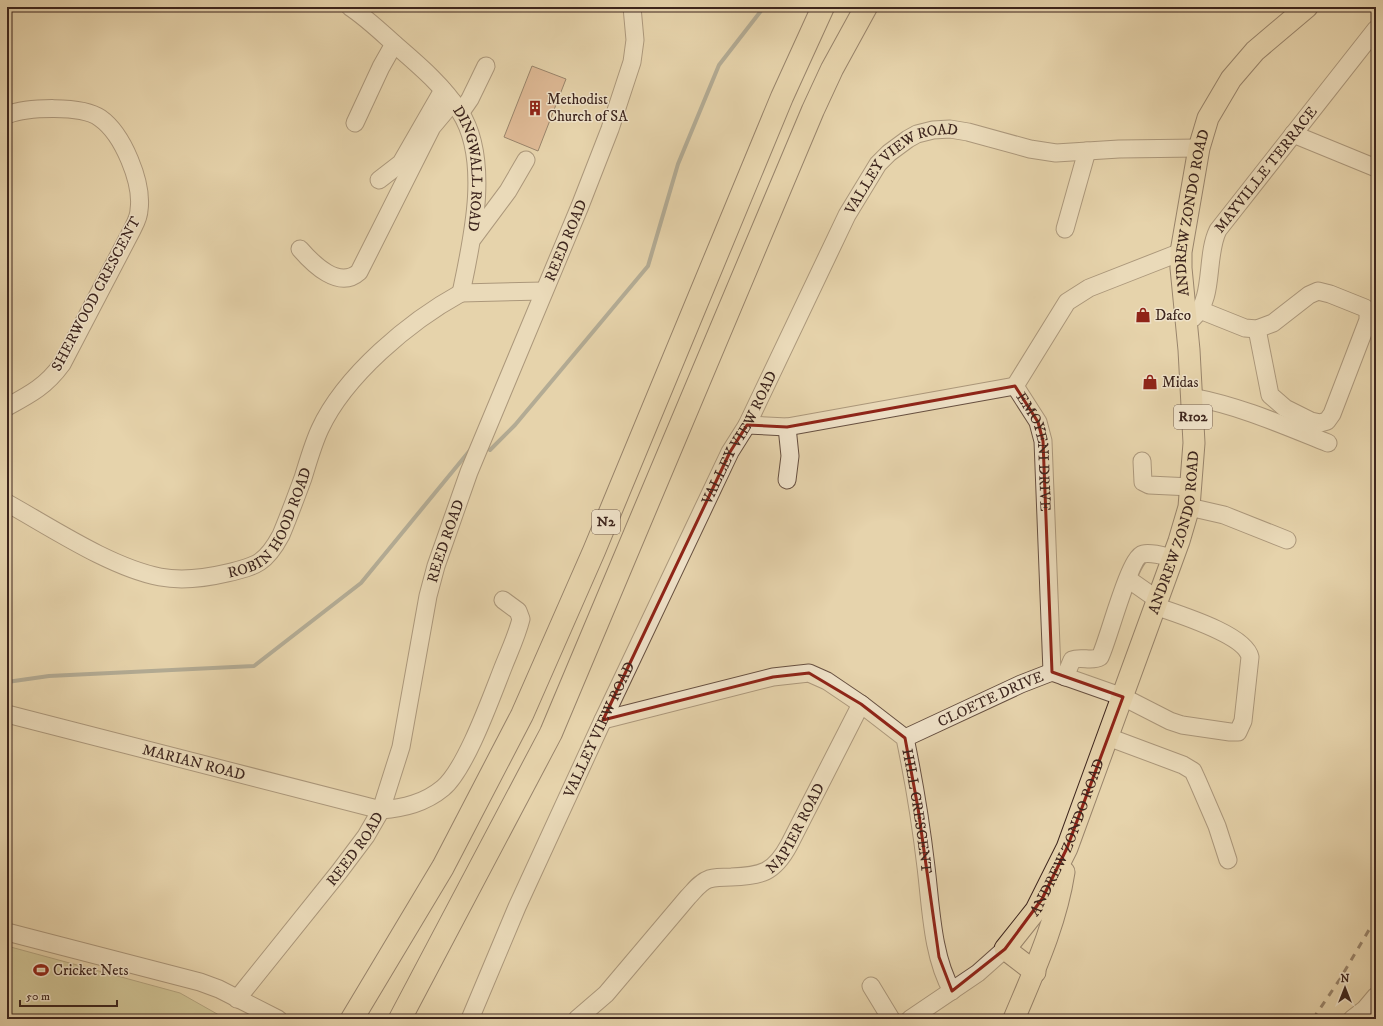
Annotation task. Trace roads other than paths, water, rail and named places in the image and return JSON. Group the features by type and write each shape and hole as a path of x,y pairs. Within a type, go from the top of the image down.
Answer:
{"highway":[{"name":"N2","path":"352,1019 443,867 522,715 594,551 791,75 823,7"},
{"name":"N2","path":"400,1019 551,733 813,110 832,69 866,7"}],"main road":[{"name":"ANDREW ZONDO ROAD","path":"1005,949 1036,910 1067,848 1173,558 1189,507 1194,443 1192,397 1194,316 1181,268 1181,252 1199,148 1208,118 1231,79 1255,50 1307,7"},
{"path":"1014,1019 1035,972 1054,915 1067,848"},
{"path":"1005,949 1035,972"}],"street":[{"name":"DINGWALL ROAD","path":"350,7 394,44 452,102 471,139 474,153 477,196 473,238 461,293"},
{"name":"REED ROAD","path":"237,999 339,872 366,836 381,810 400,747 424,619 436,566 469,472 610,129 632,62 635,24 632,7"},
{"name":"MAYVILLE TERRACE","path":"1194,316 1205,297 1211,248 1218,230 1376,29"},
{"path":"355,123 378,73 394,44"},
{"path":"378,180 401,163 452,102 470,98 486,66"},
{"path":"300,250 320,269 337,277 347,278 359,272 432,127 452,102"},
{"name":"SHERWOOD CRESCENT","path":"7,115 32,110 55,109 82,111 99,117 113,130 134,169 139,189 140,211 132,230 62,364 52,378 39,390 7,407"},
{"name":"VALLEY VIEW ROAD","path":"470,1019 517,907 720,472 747,425 847,215 878,164 894,149 917,134 933,130 950,129 968,132 1043,152 1056,153 1199,148"},
{"path":"1293,134 1376,168"},
{"path":"1065,229 1087,151"},
{"path":"473,238 508,191 526,160"},
{"path":"1015,386 1067,302 1089,288 1181,252"},
{"path":"461,293 544,291"},
{"path":"1194,316 1245,328 1257,329 1273,323 1309,295 1318,291 1358,305 1368,311 1368,320 1332,414 1327,421 1320,423 1311,421 1285,408 1270,395 1257,329"},
{"name":"ROBIN HOOD ROAD","path":"7,503 114,562 138,572 162,578 204,577 245,569 263,560 273,551 281,535 320,429 344,389 368,364 417,322 461,293"},
{"name":"EMOYENI DRIVE","path":"747,425 787,427 1015,386 1038,422 1043,441 1058,675"},
{"path":"1192,397 1221,402 1246,410 1328,443"},
{"path":"787,427 790,456 788,480"},
{"path":"1142,461 1143,482 1149,485 1191,487"},
{"path":"1189,507 1224,516 1287,540"},
{"path":"1058,675 1072,660 1082,658 1096,659 1100,657 1128,579 1138,556 1143,554 1153,554 1173,558"},
{"path":"1128,579 1156,603"},
{"name":"MARIAN ROAD","path":"7,714 381,810 404,808 428,798 445,787 456,771 480,724 520,626 521,619 518,611 502,600"},
{"name":"CLOETE DRIVE","path":"905,738 1021,684 1058,675 1123,697 1158,715 1182,724 1238,732 1242,727 1250,657 1245,647 1218,631 1156,603"},
{"name":"HILL CRESCENT","path":"603,720 773,677 810,673 861,704 905,738 918,808 939,957 947,982 952,991"},
{"name":"NAPIER ROAD","path":"577,1019 606,994 688,897 703,882 710,879 753,876 769,870 777,864 789,845 861,704"},
{"path":"1108,737 1183,765 1193,771 1216,826 1228,860"},
{"path":"7,932 200,982 220,989 278,1019"},
{"name":"ANDREW ZONDO ROAD","path":"910,1019 978,973 1005,949"},
{"path":"871,986 891,1019"},
{"path":"1352,1019 1376,996"}],"waterway":[{"path":"490,450 515,425 648,266 678,164 719,65 764,7"},
{"path":"7,682 49,676 254,666 361,583 471,449"}],"railway":[{"path":"1313,1019 1340,979 1376,918"}],"place":[{"name":"Methodist Church of SA","path":"535,108"},
{"name":"Dafco","path":"1143,315"},
{"name":"Midas","path":"1150,382"},
{"name":"Cricket Nets","path":"41,970"}]}
